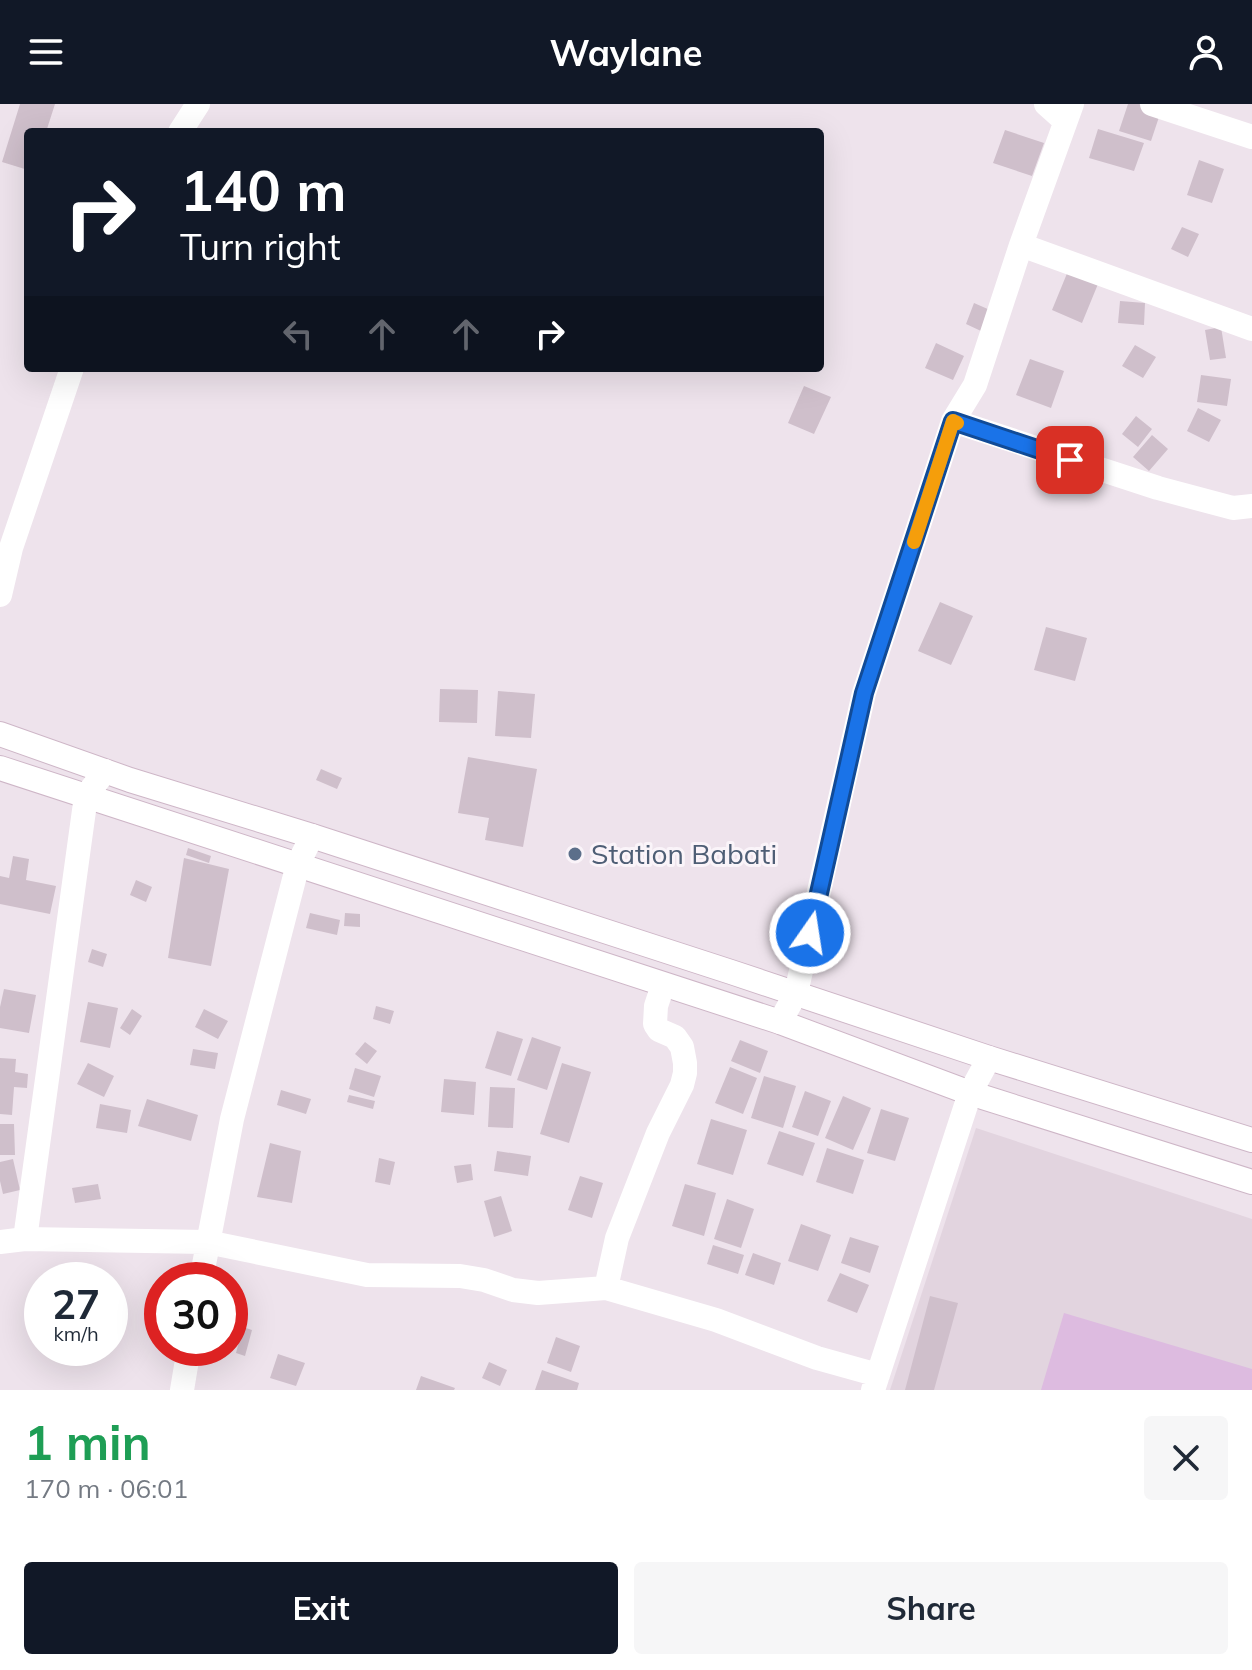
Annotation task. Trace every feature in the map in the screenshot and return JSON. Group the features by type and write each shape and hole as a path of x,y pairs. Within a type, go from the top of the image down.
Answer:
{"street":[{"path":"183,128 198,104"},
{"path":"780,1022 796,993 864,693 953,421 975,385 1069,112 1046,104"},
{"path":"1152,104 1252,137"},
{"path":"1021,245 1252,329"},
{"path":"0,595 6,537 70,372"},
{"path":"953,421 1158,488 1233,508 1252,506"},
{"path":"0,734 105,771 989,1058 1252,1140"},
{"path":"0,768 780,1022 970,1093 1252,1182"},
{"path":"25,1239 86,796 105,771"},
{"path":"204,1262 232,1119 298,864 312,836"},
{"path":"606,1288 617,1238 685,1073 682,1047 675,1037 659,1030 655,1024 656,1006 663,985"},
{"path":"0,1242 25,1239 207,1242 367,1275 460,1276 538,1293 606,1288 716,1320 876,1383 970,1093 989,1058"},
{"path":"184,1390 187,1366"}],"shaded area":[{"path":"976,1128 1252,1219 1252,1390 890,1390"},
{"path":"1064,1313 1252,1369 1252,1390 1041,1390"}],"building":[{"path":"20,104 55,104 47,128 24,128 24,169 2,162"},
{"path":"1128,104 1161,111 1151,141 1119,131"},
{"path":"1098,129 1144,143 1134,171 1089,158"},
{"path":"1005,130 1044,143 1032,176 993,163"},
{"path":"1199,160 1224,169 1212,203 1187,195"},
{"path":"1182,227 1199,234 1188,257 1171,249"},
{"path":"1068,271 1098,284 1082,323 1052,310"},
{"path":"1120,301 1145,303 1144,325 1118,323"},
{"path":"974,303 990,310 981,331 966,324"},
{"path":"1221,327 1226,358 1210,360 1205,330"},
{"path":"936,343 964,356 953,380 925,368"},
{"path":"1135,345 1156,357 1143,378 1122,366"},
{"path":"1030,359 1064,371 1051,408 1016,395"},
{"path":"1201,375 1231,379 1227,406 1197,402"},
{"path":"804,386 831,397 814,434 788,423"},
{"path":"1198,408 1221,420 1209,442 1187,431"},
{"path":"1136,416 1152,429 1138,447 1122,434"},
{"path":"1152,435 1168,449 1149,471 1133,457"},
{"path":"940,602 973,616 951,665 918,651"},
{"path":"1046,627 1087,638 1075,681 1034,670"},
{"path":"440,689 478,690 477,723 439,722"},
{"path":"498,691 535,694 531,738 495,736"},
{"path":"468,757 537,769 523,847 485,840 489,818 458,813"},
{"path":"321,769 342,778 337,789 316,780"},
{"path":"188,848 211,856 209,863 186,855"},
{"path":"13,856 29,859 26,880 56,886 50,914 0,904 0,876 9,878"},
{"path":"184,858 229,869 211,966 168,958"},
{"path":"136,880 152,887 146,902 130,895"},
{"path":"310,913 340,920 337,935 306,928"},
{"path":"345,913 360,914 360,927 344,926"},
{"path":"92,949 107,954 103,967 88,962"},
{"path":"4,989 36,995 29,1033 0,1028"},
{"path":"88,1002 118,1008 110,1048 80,1042"},
{"path":"376,1006 394,1011 390,1024 373,1019"},
{"path":"132,1009 142,1016 130,1035 120,1028"},
{"path":"204,1009 228,1021 218,1039 195,1027"},
{"path":"497,1031 523,1039 511,1076 485,1068"},
{"path":"532,1037 561,1047 547,1090 517,1080"},
{"path":"740,1040 768,1051 760,1073 731,1061"},
{"path":"365,1042 377,1051 367,1064 355,1054"},
{"path":"193,1049 218,1053 215,1069 190,1065"},
{"path":"0,1058 16,1059 15,1072 28,1074 27,1088 14,1087 12,1115 0,1114"},
{"path":"88,1063 114,1076 104,1097 77,1084"},
{"path":"562,1063 591,1072 569,1143 540,1134"},
{"path":"730,1067 757,1078 743,1114 715,1103"},
{"path":"355,1068 381,1076 374,1097 349,1089"},
{"path":"764,1076 796,1086 783,1128 751,1118"},
{"path":"444,1079 476,1082 474,1115 441,1112"},
{"path":"490,1087 515,1088 513,1128 488,1127"},
{"path":"281,1090 311,1099 306,1114 277,1105"},
{"path":"805,1091 831,1101 818,1136 792,1127"},
{"path":"349,1095 375,1101 373,1109 347,1102"},
{"path":"843,1096 871,1108 853,1150 825,1138"},
{"path":"147,1099 198,1115 191,1141 138,1126"},
{"path":"100,1104 131,1110 127,1133 96,1128"},
{"path":"881,1109 909,1118 895,1161 867,1153"},
{"path":"711,1119 747,1130 733,1175 697,1164"},
{"path":"0,1124 14,1124 15,1155 0,1155"},
{"path":"779,1131 815,1143 803,1176 767,1164"},
{"path":"270,1143 301,1151 292,1203 257,1197"},
{"path":"827,1148 864,1160 853,1194 816,1182"},
{"path":"497,1151 531,1156 528,1176 494,1171"},
{"path":"379,1158 395,1162 390,1185 375,1182"},
{"path":"13,1159 20,1190 3,1194 0,1162"},
{"path":"471,1164 473,1180 457,1183 454,1166"},
{"path":"580,1176 603,1183 592,1218 568,1210"},
{"path":"98,1184 101,1199 75,1203 72,1188"},
{"path":"685,1184 716,1193 704,1236 672,1226"},
{"path":"501,1196 512,1231 494,1237 484,1201"},
{"path":"727,1199 754,1209 741,1248 714,1239"},
{"path":"801,1224 831,1235 818,1271 788,1261"},
{"path":"850,1237 879,1246 870,1273 841,1263"},
{"path":"713,1245 744,1255 738,1274 707,1264"},
{"path":"753,1253 781,1263 774,1285 745,1275"},
{"path":"840,1273 869,1285 857,1313 827,1301"},
{"path":"930,1296 958,1303 934,1390 905,1390"},
{"path":"556,1337 580,1346 571,1372 547,1363"},
{"path":"278,1354 305,1363 296,1386 270,1378"},
{"path":"489,1362 507,1370 500,1386 482,1378"},
{"path":"542,1370 579,1383 577,1390 535,1390"},
{"path":"421,1376 455,1388 416,1390"}],"slow traffic":[{"path":"914,542 953,421 957,423"}],"place":[{"name":"Station Babati","path":"575,854"}],"route":[{"path":"810,933 864,693 953,421 1070,460"}]}
